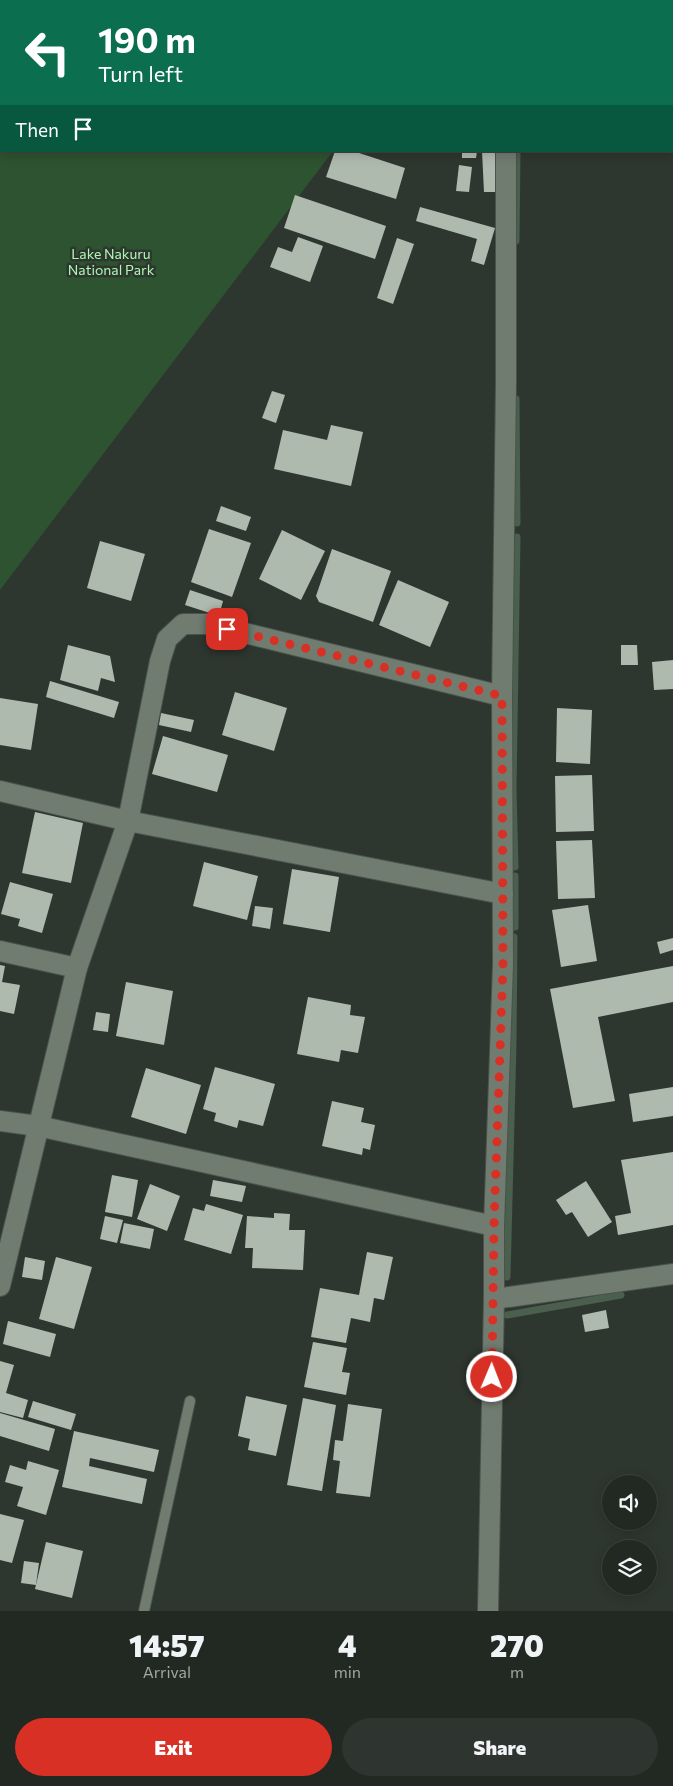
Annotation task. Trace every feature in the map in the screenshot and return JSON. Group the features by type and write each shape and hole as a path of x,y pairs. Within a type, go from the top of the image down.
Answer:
{"street":[{"path":"488,1611 494,1226 503,964 502,696 506,373 506,152"},
{"path":"0,1286 77,968 128,821 160,660 167,639 183,624 208,624 502,696"},
{"path":"0,791 128,821 503,894"},
{"path":"0,950 77,968"},
{"path":"0,1121 38,1126 494,1226"},
{"path":"494,1299 673,1274"}],"lane":[{"path":"144,1611 190,1401"}],"green space":[{"name":"Lake Nakuru National Park","path":"0,152 332,152 0,590"}],"building":[{"path":"335,152 356,152 405,168 396,199 326,177"},
{"path":"462,152 477,152 476,158 462,158"},
{"path":"482,152 496,152 498,192 484,192"},
{"path":"459,165 472,167 469,192 456,191"},
{"path":"295,195 386,226 375,259 284,228"},
{"path":"420,207 495,228 484,265 471,261 477,239 416,221"},
{"path":"298,237 323,246 310,282 270,267 278,247 292,252"},
{"path":"397,238 414,244 393,304 377,298"},
{"path":"272,391 285,395 276,423 262,418"},
{"path":"331,425 363,432 351,486 274,469 283,430 327,440"},
{"path":"221,506 251,517 246,531 216,521"},
{"path":"209,529 251,543 232,597 191,582"},
{"path":"282,530 325,551 301,600 259,579"},
{"path":"100,541 145,554 131,601 87,588"},
{"path":"332,549 391,571 373,622 319,602 316,596"},
{"path":"398,580 449,602 430,647 379,625"},
{"path":"190,590 223,601 219,616 185,605"},
{"path":"68,645 110,656 115,682 101,678 98,691 60,680"},
{"path":"621,645 637,645 638,665 621,665"},
{"path":"673,660 673,689 654,690 652,662"},
{"path":"50,681 119,702 114,718 46,697"},
{"path":"235,692 287,708 274,751 222,735"},
{"path":"0,698 38,704 31,750 0,745"},
{"path":"557,708 592,710 590,764 556,762"},
{"path":"161,713 194,720 191,732 159,725"},
{"path":"163,736 228,755 217,792 152,774"},
{"path":"592,775 594,831 556,832 555,776"},
{"path":"35,812 83,823 71,883 22,873"},
{"path":"592,840 595,898 558,899 556,841"},
{"path":"204,862 258,876 247,920 193,906"},
{"path":"292,869 339,877 330,932 283,924"},
{"path":"10,882 53,894 42,933 18,926 20,919 1,914"},
{"path":"588,905 597,961 561,967 552,910"},
{"path":"255,906 273,908 270,929 252,926"},
{"path":"673,938 673,950 660,954 657,942"},
{"path":"0,965 5,966 2,982 20,985 14,1014 0,1011"},
{"path":"673,966 673,1002 598,1017 615,1101 573,1108 550,989"},
{"path":"126,982 173,991 164,1045 116,1036"},
{"path":"308,997 351,1005 350,1015 365,1017 358,1053 341,1050 339,1062 297,1054"},
{"path":"96,1012 110,1014 108,1032 93,1030"},
{"path":"215,1067 275,1084 263,1126 239,1120 237,1128 214,1121 216,1113 203,1109"},
{"path":"146,1068 201,1085 186,1134 131,1117"},
{"path":"673,1087 673,1116 633,1122 629,1094"},
{"path":"332,1101 364,1108 361,1122 375,1125 370,1150 363,1148 362,1155 322,1146"},
{"path":"673,1152 673,1225 618,1235 615,1216 631,1213 621,1160"},
{"path":"112,1175 138,1180 132,1217 105,1212"},
{"path":"213,1180 246,1186 242,1202 210,1196"},
{"path":"586,1181 612,1222 588,1237 572,1212 566,1215 556,1200"},
{"path":"150,1184 180,1196 167,1231 137,1219"},
{"path":"206,1204 243,1215 231,1254 184,1240 193,1208 204,1211"},
{"path":"274,1213 290,1214 289,1230 305,1230 303,1270 252,1268 253,1248 245,1248 247,1216 274,1218"},
{"path":"105,1216 123,1220 117,1243 100,1239"},
{"path":"124,1223 154,1229 150,1249 120,1243"},
{"path":"367,1252 393,1257 384,1300 374,1298 370,1322 351,1318 346,1343 311,1337 320,1288 359,1295"},
{"path":"25,1257 45,1261 42,1280 22,1277"},
{"path":"56,1257 92,1267 74,1329 39,1319"},
{"path":"606,1310 609,1328 585,1332 582,1315"},
{"path":"8,1321 56,1334 50,1357 3,1344"},
{"path":"313,1342 347,1348 342,1372 350,1373 346,1395 304,1387"},
{"path":"0,1361 14,1365 6,1393 28,1400 23,1418 0,1412"},
{"path":"246,1396 287,1405 276,1456 248,1450 250,1439 238,1436"},
{"path":"303,1398 336,1405 322,1491 287,1485"},
{"path":"33,1401 76,1414 71,1430 28,1417"},
{"path":"348,1404 382,1409 370,1497 336,1493 340,1461 333,1460 335,1440 343,1441"},
{"path":"0,1413 55,1429 49,1451 0,1436"},
{"path":"74,1431 159,1450 154,1472 90,1458 89,1466 147,1479 142,1504 62,1487"},
{"path":"28,1461 59,1470 46,1515 17,1506 23,1487 5,1482 10,1465 26,1470"},
{"path":"0,1514 24,1520 12,1563 0,1560"},
{"path":"46,1542 83,1551 72,1598 35,1589"},
{"path":"24,1561 39,1563 36,1585 21,1583"}],"waterway":[{"path":"516,241 517,152"},
{"path":"516,399 517,523"},
{"path":"515,867 513,790 517,537"},
{"path":"515,876 515,927"},
{"path":"507,1277 514,937"},
{"path":"507,1315 621,1295"}],"route":[{"path":"227,629 502,696 503,964 494,1226 492,1377"}]}
